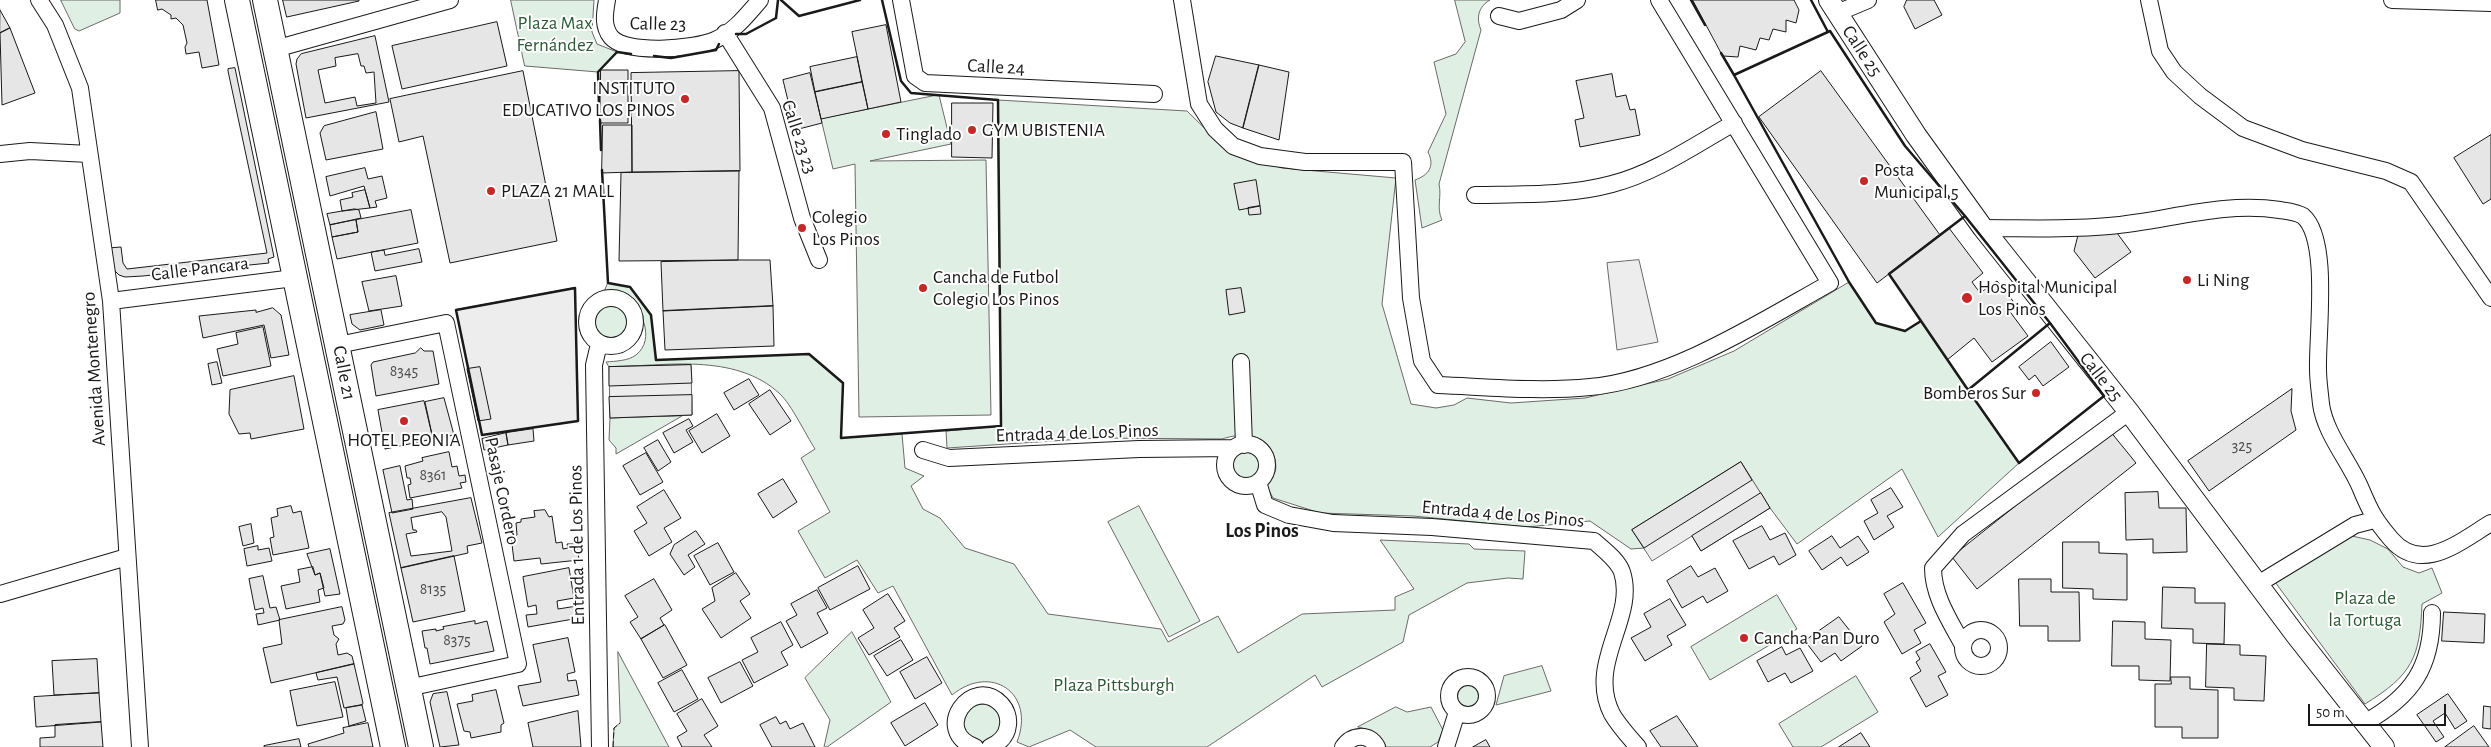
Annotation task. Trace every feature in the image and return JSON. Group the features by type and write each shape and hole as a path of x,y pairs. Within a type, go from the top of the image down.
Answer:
{"main road":[{"name":"Calle 21","path":"237,0 393,747"},
{"name":"Calle 21","path":"265,0 421,747"},
{"path":"248,54 275,49"},
{"path":"294,278 321,271"},
{"path":"309,351 338,345"},
{"path":"338,484 366,479"},
{"path":"367,624 394,619"},
{"path":"382,694 408,688"}],"street":[{"name":"Avenida Montenegro","path":"39,0 55,25 80,88 111,300 140,747"},
{"path":"275,49 450,0"},
{"name":"Calle 23","path":"606,0 604,25 610,36 619,44 647,48 678,48 714,40 738,25 760,0"},
{"name":"Calle 24","path":"902,0 915,76 924,83 1154,94"},
{"path":"1182,0 1199,104 1215,129 1234,146 1260,156 1305,162 1403,162 1411,298 1422,361 1438,385 1539,389 1592,387 1659,372 1745,331 1830,284 1659,0"},
{"path":"1499,16 1519,21 1561,10 1577,0"},
{"path":"1833,6 1868,0"},
{"path":"2149,0 2160,51 2174,72 2200,96 2243,128 2302,150 2386,171 2411,182 2491,298"},
{"path":"2392,0 2491,2"},
{"name":"Calle 25","path":"1833,6 1916,135 1983,228 2128,412 2384,747"},
{"name":"Calle 23 23","path":"725,34 772,108 802,218 820,260"},
{"path":"1475,195 1558,192 1611,184 1650,170 1734,123"},
{"path":"0,154 30,151 89,154"},
{"path":"1983,228 2108,227 2215,209 2254,206 2290,211 2302,216 2315,233 2320,258 2318,370 2322,407 2331,431 2356,478 2374,520 2400,549 2411,555 2426,556 2445,549 2491,523"},
{"name":"Calle Pancara","path":"111,300 294,278"},
{"name":"Pasaje Cordero","path":"338,345 446,323 518,664 408,688"},
{"name":"Entrada 1 de Los Pinos","path":"600,344 594,365 600,747"},
{"path":"1239,447 1241,362"},
{"path":"1963,646 1938,598 1933,582 1933,568 1963,534 2128,412"},
{"path":"1239,447 1257,448 1265,458 1266,471 1258,482 1246,486 1239,485 1229,477 1225,465 1229,453 1239,447"},
{"name":"Entrada 4 de Los Pinos","path":"923,450 949,458 1139,449 1239,447"},
{"name":"Entrada 4 de Los Pinos","path":"1258,482 1265,505 1289,515 1315,520 1333,523 1530,534 1594,541 1610,555 1622,571 1626,598 1606,662 1606,693 1612,713 1638,747"},
{"path":"2258,584 2355,525 2374,520"},
{"path":"0,594 127,557"},
{"path":"2366,722 2390,708 2409,688 2424,664 2432,634 2432,613"},
{"path":"975,747 968,745 957,732 956,715 966,701 982,696 998,701 1003,706 1008,719 1006,733 1002,739 990,747"},
{"path":"1446,747 1457,712"},
{"path":"1343,747 1349,740 1361,736 1372,740 1377,747"}],"green space":[{"path":"61,0 120,0 120,13 79,31 75,29"},
{"name":"Plaza Max Fernández","path":"511,0 594,0 592,32 597,44 617,52 598,72 525,66"},
{"path":"1455,0 1490,0 1479,13 1481,30 1439,184 1439,211 1442,220 1422,228 1415,180 1427,173 1431,166 1428,152 1446,114 1434,62 1456,54 1465,42"},
{"name":"Cancha de Futbol Colegio Los Pinos","path":"939,95 951,144 870,161 986,160 991,415 859,417 855,164 833,169 821,119"},
{"path":"998,100 1187,111 1229,152 1282,168 1396,178 1382,304 1411,404 1436,408 1454,405 1467,398 1511,403 1585,398 1668,379 1734,351 1849,282 1876,323 1905,331 1921,321 2019,463 1938,537 1902,469 1797,544 1770,508 1741,462 1633,530 1644,548 1631,549 1590,521 1527,527 1413,516 1320,513 1273,498 1266,485 1276,470 1274,455 1269,446 1263,441 1251,436 1244,435 1222,439 1097,438 947,448 946,431 1001,426"},
{"name":"Plaza Pittsburgh","path":"608,283 630,287 651,315 656,360 809,354 843,383 841,438 902,434 905,468 924,476 911,486 923,509 940,518 965,548 1014,564 1048,614 1161,629 1168,642 1218,616 1238,653 1302,614 1395,610 1395,597 1414,589 1380,540 1469,544 1474,549 1525,551 1523,579 1508,578 1467,583 1409,615 1403,642 1322,687 1315,675 1207,747 1096,747 1070,730 1029,747 1017,742 1021,725 1020,709 1015,697 1006,688 995,683 981,682 967,686 952,695 893,586 878,593 857,560 825,578 798,531 830,512 801,458 815,449 794,412 780,394 762,381 742,372 721,367 675,364 609,367 606,362 626,360 636,355 642,348 646,332 641,315 630,301 621,295 604,293"},
{"path":"611,306 617,307 622,311 626,316 626,328 622,333 617,337 611,338 605,337 600,333 596,328 595,322 596,316 600,311 605,307"},
{"path":"682,416 616,454 616,448 609,440 610,418"},
{"path":"1246,450 1257,455 1262,466 1257,477 1246,482 1235,477 1230,466 1235,455"},
{"path":"1139,506 1200,621 1169,637 1108,522"},
{"name":"Plaza de la Tortuga","path":"2352,536 2370,540 2388,549 2403,567 2419,573 2432,568 2442,593 2422,604 2419,638 2415,652 2403,674 2381,694 2365,704 2275,582 2300,558"},
{"name":"Cancha Pan Duro","path":"1777,595 1797,629 1710,680 1691,647"},
{"path":"852,632 891,702 827,747 824,747 830,720 805,678"},
{"path":"618,652 669,747 613,747 614,728 620,723"},
{"path":"1542,666 1551,691 1496,705 1504,676"},
{"path":"1856,676 1878,712 1821,747 1793,747 1779,724"},
{"path":"1469,684 1478,687 1481,696 1478,705 1469,708 1460,705 1457,696 1460,687"},
{"path":"982,704 995,710 1001,723 995,736 982,742 969,736 963,723 969,710"},
{"path":"1396,707 1407,712 1431,707 1443,730 1438,742 1430,747 1386,747 1375,733 1358,727"}],"shaded area":[{"path":"1639,260 1658,342 1617,350 1607,263"},
{"path":"575,288 578,421 482,435 456,310"},
{"path":"691,365 692,415 610,418 609,367"},
{"path":"1741,462 1770,508 1701,551 1692,536 1652,561 1632,530"}],"building":[{"path":"156,0 207,0 219,65 202,68 199,52 186,54 185,47 187,43 183,25 176,18 171,19 171,15 162,9 158,10"},
{"path":"283,0 359,0 359,1 287,17"},
{"path":"1693,0 1794,0 1799,10 1796,23 1786,20 1786,32 1773,29 1769,40 1760,38 1756,50 1740,46 1738,57 1723,56"},
{"path":"1907,0 1934,0 1942,15 1915,29 1904,7"},
{"path":"0,10 10,28 0,33"},
{"path":"497,22 507,66 402,89 392,46"},
{"path":"886,25 901,102 868,109 852,32"},
{"path":"10,28 35,93 2,105 0,33"},
{"path":"375,36 389,102 306,118 296,64 301,54"},
{"path":"358,54 361,66 364,66 366,73 374,72 376,103 357,106 355,97 325,103 318,70 336,66 335,58"},
{"path":"1216,56 1259,65 1243,128 1230,123 1216,112 1208,82"},
{"path":"857,57 862,82 815,92 810,67"},
{"path":"1259,65 1289,72 1279,140 1243,128"},
{"path":"235,68 274,257 268,259 269,263 143,276 125,277 119,275 114,270 108,248 121,247 123,263 127,269 267,253 228,71 228,69"},
{"path":"601,70 628,70 628,123 600,123"},
{"name":"PLAZA 21 MALL","path":"523,71 557,241 450,263 423,136 399,142 390,99"},
{"name":"INSTITUTO EDUCATIVO LOS PINOS","path":"739,71 740,171 632,172 631,73"},
{"path":"1821,71 1940,235 1877,283 1759,117"},
{"path":"810,73 822,123 795,130 783,80"},
{"path":"1612,74 1616,97 1626,95 1630,110 1635,109 1640,135 1580,147 1575,120 1584,118 1576,81"},
{"path":"862,82 868,109 821,119 815,92"},
{"name":"GYM UBISTENIA","path":"952,103 993,103 992,158 952,157"},
{"path":"376,112 383,149 326,160 320,133 324,126"},
{"path":"603,125 632,125 632,172 602,173"},
{"path":"2491,135 2491,199 2483,204 2454,158"},
{"path":"365,168 368,179 382,176 387,198 375,201 377,207 370,208 364,186 330,196 326,177"},
{"path":"739,171 738,260 619,261 621,173"},
{"path":"1256,180 1260,206 1239,210 1234,184"},
{"path":"365,190 370,208 342,211 340,200 353,197 352,193"},
{"path":"1260,206 1261,214 1249,215 1248,208"},
{"path":"359,210 361,218 330,225 327,214"},
{"path":"411,210 418,243 337,259 332,237 358,232 356,220"},
{"path":"356,220 358,232 332,237 330,225"},
{"name":"Hospital Municipal Los Pinos","path":"1949,228 1983,273 1972,282 1980,293 1997,281 2013,301 2008,309 2028,336 1992,362 1974,338 1947,360 1889,274"},
{"path":"2117,233 2131,252 2095,278 2074,251 2078,235"},
{"path":"419,249 422,262 375,271 371,252 384,250 385,255"},
{"path":"770,260 773,306 663,311 661,262"},
{"path":"396,276 402,306 369,311 362,282"},
{"path":"1241,288 1245,312 1229,315 1226,290"},
{"path":"773,306 774,346 665,350 663,311"},
{"path":"273,308 281,315 289,355 271,358 264,325 203,338 199,316 256,310 256,312"},
{"path":"381,310 384,325 360,330 352,324 350,315"},
{"path":"263,327 271,366 223,376 217,349 238,344 236,333"},
{"path":"2051,342 2069,367 2043,386 2035,375 2029,380 2019,367"},
{"path":"421,348 424,351 433,351 439,384 376,396 371,365 373,362 415,353"},
{"path":"217,362 222,383 212,385 208,364"},
{"path":"691,365 692,383 609,386 609,367"},
{"path":"480,367 491,419 478,421 467,369"},
{"path":"294,376 304,429 251,439 250,433 239,434 229,414 230,390"},
{"path":"749,379 759,395 734,410 724,393"},
{"path":"2292,389 2291,411 2296,430 2209,491 2188,461"},
{"path":"770,390 791,421 770,435 749,404"},
{"path":"692,395 692,415 610,418 609,397"},
{"path":"444,398 454,435 433,439 425,402"},
{"name":"HOTEL PEONIA","path":"424,401 433,439 385,449 378,410"},
{"path":"717,414 730,436 702,453 689,431"},
{"path":"689,419 693,426 686,430 693,442 674,453 663,433"},
{"path":"533,429 534,441 508,445 506,433"},
{"path":"2110,431 2136,463 1977,589 1952,557"},
{"path":"506,433 508,445 484,450 482,439"},
{"path":"658,440 671,462 658,471 644,448"},
{"path":"449,452 452,467 457,466 459,476 465,475 466,482 460,483 462,488 410,498 408,485 411,484 410,478 407,478 405,466 423,461 422,458"},
{"path":"646,453 663,482 640,495 623,466"},
{"path":"1741,462 1752,480 1644,548 1632,530"},
{"path":"400,466 407,500 412,499 413,509 392,513 383,470"},
{"path":"783,479 797,502 773,518 758,494"},
{"path":"1891,488 1903,507 1887,516 1894,527 1874,540 1864,521 1878,513 1871,500"},
{"path":"664,490 681,518 664,528 672,542 649,556 634,531 647,523 637,507"},
{"path":"2158,492 2159,508 2186,508 2187,552 2153,553 2153,539 2126,540 2125,493"},
{"path":"1761,493 1770,508 1701,551 1692,536"},
{"path":"471,498 482,543 467,546 468,553 401,568 389,513"},
{"path":"291,506 293,513 301,511 309,548 273,555 270,538 274,537 271,518 278,516 277,509"},
{"path":"545,510 549,517 552,516 556,543 562,542 563,549 568,548 567,544 577,544 579,560 541,564 540,558 514,561 511,536 517,535 516,523 521,522 521,519 535,517 534,511"},
{"path":"442,512 446,517 452,551 411,556 406,534 417,532 413,530 411,518"},
{"path":"251,524 254,543 243,546 239,527"},
{"path":"1762,526 1770,540 1785,533 1796,555 1779,565 1774,556 1749,569 1733,541"},
{"path":"696,531 705,544 688,555 695,567 684,575 670,554 674,545"},
{"path":"1832,536 1840,548 1858,536 1869,552 1847,566 1841,557 1822,570 1809,551"},
{"path":"2063,542 2099,542 2099,553 2127,554 2127,600 2093,599 2093,589 2063,588"},
{"path":"718,543 734,572 710,585 694,556"},
{"path":"258,546 258,550 269,548 272,561 247,566 244,549"},
{"path":"330,549 340,594 325,596 320,573 315,575 307,554"},
{"path":"454,556 465,611 413,622 401,568"},
{"path":"858,566 870,589 830,610 818,588"},
{"path":"1691,566 1698,577 1715,568 1728,591 1707,603 1703,596 1682,608 1667,581"},
{"path":"313,567 315,575 320,573 324,588 318,590 320,602 286,609 281,586 300,582 298,570"},
{"path":"569,568 574,598 557,601 558,609 577,606 579,618 528,627 526,615 537,614 536,605 528,607 523,577"},
{"path":"736,573 750,594 740,601 751,618 721,638 702,609 715,601 712,588"},
{"path":"263,576 270,608 276,607 280,620 258,625 256,614 264,613 263,608 255,610 249,579"},
{"path":"654,579 672,610 660,618 664,625 641,639 630,622 638,617 625,596"},
{"path":"2019,579 2051,579 2051,592 2079,592 2080,641 2048,641 2048,626 2020,626"},
{"path":"1903,583 1926,623 1914,630 1921,643 1902,654 1884,622 1895,614 1884,594"},
{"path":"2163,587 2195,588 2195,603 2225,603 2224,644 2193,643 2193,629 2162,628"},
{"path":"817,590 827,608 817,613 828,633 801,648 786,621 797,615 791,604"},
{"path":"888,594 905,621 894,628 900,637 869,655 858,638 874,628 863,610"},
{"path":"1670,599 1686,625 1667,636 1672,645 1645,661 1631,638 1651,627 1644,614"},
{"path":"342,607 345,620 343,624 332,626 334,635 339,639 336,644 338,655 347,653 352,656 354,664 271,683 263,648 282,644 279,620"},
{"path":"2444,612 2485,614 2484,643 2442,641"},
{"path":"1839,617 1862,646 1841,661 1835,653 1821,662 1805,641"},
{"path":"475,621 475,624 487,621 494,651 430,664 422,631 436,629 436,631 444,629 443,627"},
{"path":"2113,621 2145,622 2145,639 2171,640 2170,681 2139,680 2139,666 2112,666"},
{"path":"781,622 793,645 781,652 788,665 754,683 742,660 758,652 751,638"},
{"path":"665,625 687,665 663,678 641,639"},
{"path":"568,638 575,672 567,674 568,681 576,680 579,695 523,706 518,686 541,682 533,645"},
{"path":"901,640 913,660 887,676 874,656"},
{"path":"1930,644 1946,672 1938,676 1948,695 1926,707 1910,678 1921,671 1916,662 1920,659 1916,652"},
{"path":"2207,644 2240,645 2240,655 2266,656 2264,701 2234,700 2234,688 2206,687"},
{"path":"1782,647 1786,655 1800,648 1813,671 1791,683 1785,673 1768,682 1757,661"},
{"path":"927,657 942,683 915,699 900,672"},
{"path":"97,659 99,693 54,695 52,661"},
{"path":"740,662 753,686 721,703 708,678"},
{"path":"354,664 363,703 362,705 344,708 337,677 318,680 316,673"},
{"path":"682,670 698,699 674,712 658,683"},
{"path":"2171,677 2190,677 2190,689 2218,690 2218,738 2182,738 2182,727 2155,727 2155,684 2171,684"},
{"path":"335,682 343,717 297,726 290,691"},
{"path":"496,690 504,723 501,725 501,732 471,738 470,732 464,731 457,704 473,701 472,695"},
{"path":"447,692 459,745 440,747 430,702 433,694"},
{"path":"99,693 101,722 36,727 34,697"},
{"path":"2448,694 2467,721 2455,729 2445,713 2433,721 2444,737 2436,742 2417,715"},
{"path":"702,699 718,726 704,735 712,747 682,747 677,737 687,731 677,714"},
{"path":"925,703 938,725 905,746 891,723"},
{"path":"362,705 366,721 349,726 346,708"},
{"path":"2484,706 2491,707 2491,729 2483,728"},
{"path":"578,711 581,747 533,747 528,723"},
{"path":"1677,716 1698,747 1661,747 1650,731"},
{"path":"776,717 780,724 786,721 790,729 803,723 815,747 772,747 760,725"},
{"path":"101,722 103,747 40,747 40,738 55,737 55,725"},
{"path":"368,723 373,747 309,747 308,744 344,733 343,728"},
{"path":"2474,726 2489,747 2445,747"},
{"path":"1861,733 1870,747 1839,747"},
{"path":"299,739 301,747 264,747 264,746"},
{"path":"1486,740 1490,747 1473,747"}],"fence":[{"path":"613,747 614,728 620,723"}],"wall":[{"path":"736,34 746,34 776,18 778,0"},
{"path":"781,0 799,16 860,0"},
{"path":"602,170 608,283 630,287 651,315 656,360 809,354 843,383 841,438 1001,426 998,100 911,93 901,81 882,0"},
{"path":"1691,0 1705,25"},
{"path":"1811,0 1828,32"},
{"path":"1830,31 1905,146 1965,216 1889,274 1921,321 1905,331 1876,323 1849,282 1734,75 1830,31"},
{"path":"654,56 671,58 716,50 719,44"},
{"path":"599,105 598,72 617,52 631,54"},
{"path":"1721,53 1735,75"},
{"path":"600,120 601,150"},
{"path":"1965,216 2050,323 1968,390 1889,274 1965,216"},
{"path":"575,288 578,421 482,435 456,310 575,288"},
{"path":"2050,323 2104,396 2019,463 1968,390 2050,323"}],"place":[{"name":"INSTITUTO EDUCATIVO LOS PINOS","path":"685,99"},
{"name":"GYM UBISTENIA","path":"972,130"},
{"name":"Tinglado","path":"886,134"},
{"name":"Posta Municipal 5","path":"1864,181"},
{"name":"PLAZA 21 MALL","path":"491,191"},
{"name":"Colegio Los Pinos","path":"802,228"},
{"name":"Li Ning","path":"2187,280"},
{"name":"Cancha de Futbol Colegio Los Pinos","path":"923,288"},
{"name":"Hospital Municipal Los Pinos","path":"1967,298"},
{"name":"Bomberos Sur","path":"2036,393"},
{"name":"HOTEL PEONIA","path":"404,421"},
{"name":"Cancha Pan Duro","path":"1744,638"}],"district":[{"name":"Los Pinos","path":"1262,531"}]}
